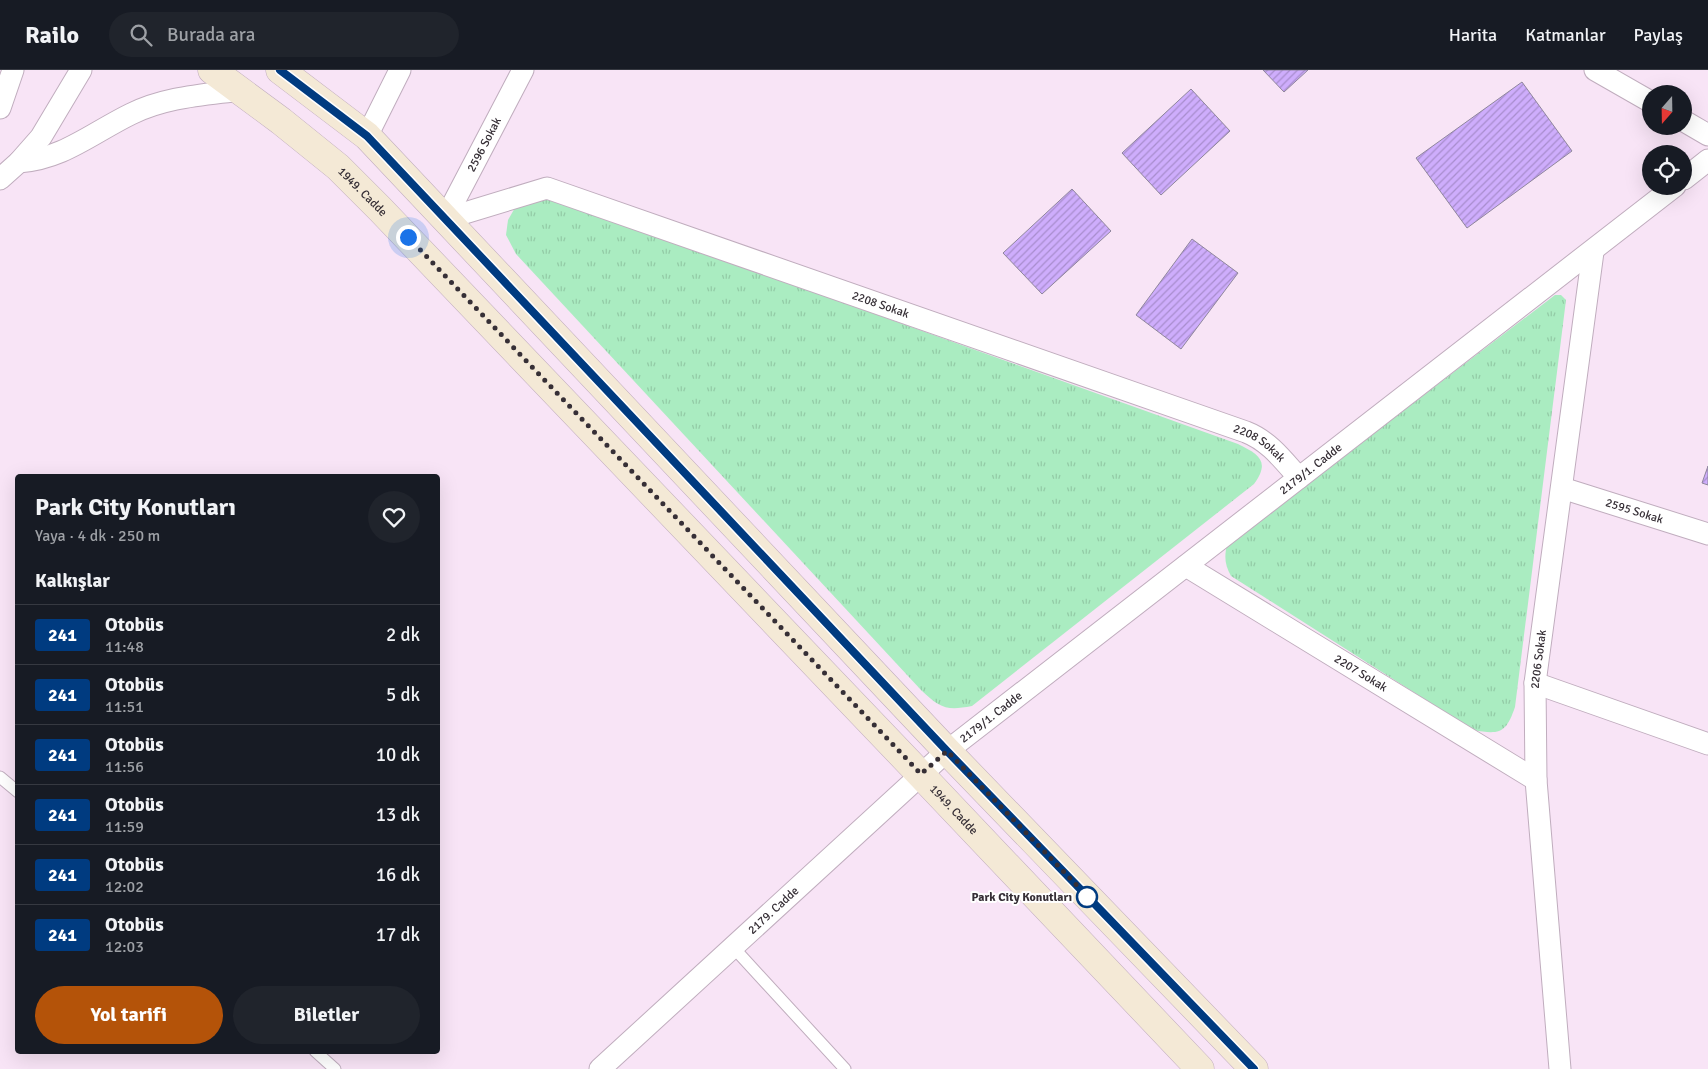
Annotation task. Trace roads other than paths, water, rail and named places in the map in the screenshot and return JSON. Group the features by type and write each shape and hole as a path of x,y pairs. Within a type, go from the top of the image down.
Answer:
{"street":[{"path":"0,108 13,70"},
{"path":"0,179 19,162 41,137 81,70"},
{"name":"1949. Cadde","path":"212,70 281,120 338,167 380,209 921,774 1200,1069"},
{"path":"280,70 367,136 947,751 1254,1069"},
{"path":"367,136 400,70"},
{"name":"2596 Sokak","path":"445,219 523,70"},
{"path":"1596,70 1642,97"},
{"path":"19,162 40,160 57,154 132,113 165,101 188,96 240,90"},
{"path":"1692,126 1708,135"},
{"path":"1692,173 1708,160"},
{"name":"2208 Sokak","path":"445,219 548,188 1246,432 1258,437 1270,446 1299,478"},
{"name":"2179/1. Cadde","path":"947,751 1593,252 1664,195"},
{"name":"2206 Sokak","path":"1560,1069 1536,780 1535,683 1593,252"},
{"name":"2595 Sokak","path":"1562,488 1708,534"},
{"name":"2207 Sokak","path":"1186,566 1536,780"},
{"path":"1535,683 1708,744"},
{"name":"2179. Cadde","path":"600,1069 947,751"}],"lane":[{"path":"0,777 15,790"},
{"path":"734,947 844,1069"},
{"path":"318,1054 335,1069"}],"place":[{"name":"Park City Konutları","path":"1087,897"}]}
